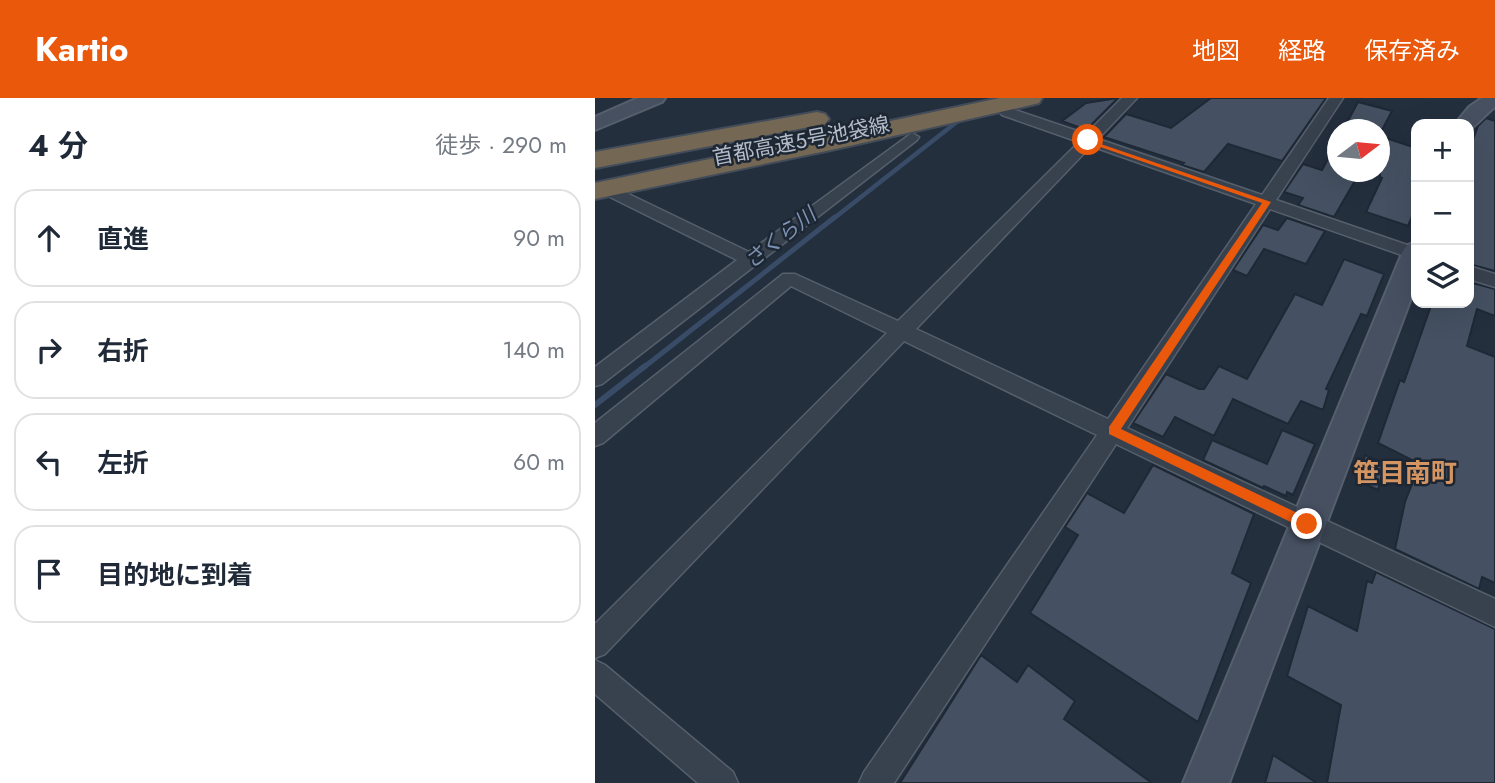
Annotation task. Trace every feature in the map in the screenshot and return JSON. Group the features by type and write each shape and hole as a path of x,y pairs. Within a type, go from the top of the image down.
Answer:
{"highway":[{"path":"902,103 928,98"},
{"path":"598,183 981,105 1031,98"},
{"name":"首都高速5号池袋線","path":"598,183 981,105"},
{"path":"595,160 836,116"}],"street":[{"path":"595,124 655,98"},
{"path":"595,644 1130,98"},
{"path":"875,783 1336,98"},
{"path":"1469,119 1476,111 1495,99"},
{"path":"981,105 1411,251"},
{"path":"595,378 912,137"},
{"path":"598,183 751,260"},
{"path":"1206,783 1411,265"},
{"path":"1474,274 1495,281"},
{"path":"595,436 789,278 1495,613"},
{"path":"595,675 722,783"}],"building":[{"path":"1118,98 1086,130 1062,121 1086,103"},
{"path":"1211,98 1326,98 1282,161 1228,144 1204,172 1104,137 1126,114 1171,128"},
{"path":"1358,102 1392,111 1388,119 1349,119"},
{"path":"1486,118 1495,121 1495,271 1474,265 1474,137 1478,126"},
{"path":"1390,139 1411,146 1411,219 1408,226 1366,212 1380,182 1390,182"},
{"path":"1327,161 1327,182 1354,182 1334,217 1298,205 1303,198 1284,192 1303,164 1322,170"},
{"path":"1287,218 1325,231 1306,264 1264,249 1247,276 1233,270 1263,225 1278,230"},
{"path":"1344,259 1384,274 1367,316 1361,314 1326,389 1329,390 1323,410 1301,401 1288,424 1233,399 1214,436 1175,417 1163,437 1133,423 1166,374 1199,389 1204,389 1219,366 1247,379 1295,294 1322,305"},
{"path":"1474,283 1495,289 1495,316 1477,309 1467,346 1495,357 1495,583 1482,577 1479,589 1395,549 1405,502 1420,464 1378,443 1400,380 1404,382 1430,308 1474,308"},
{"path":"1282,430 1315,444 1293,495 1287,492 1286,496 1264,486 1263,488 1203,460 1212,440 1267,464"},
{"path":"1365,455 1385,463 1378,490 1358,481"},
{"path":"1153,465 1254,514 1232,573 1251,583 1198,722 1030,613 1078,535 1065,527 1087,493 1124,513"},
{"path":"1376,572 1495,629 1495,783 1327,783 1341,705 1287,676 1308,606 1357,631 1367,581 1372,583"},
{"path":"981,655 1017,682 1028,665 1075,701 1064,719 1152,783 900,783"},
{"path":"1273,755 1317,783 1265,783"}],"waterway":[{"name":"さくら川","path":"833,219 963,117"},
{"name":"さくら川","path":"643,368 835,217"},
{"name":"さくら川","path":"595,405 645,366"}],"district":[{"name":"笹目南町","path":"1405,473"}],"route":[{"path":"1088,140 1267,202 1113,431 1307,524"}]}
